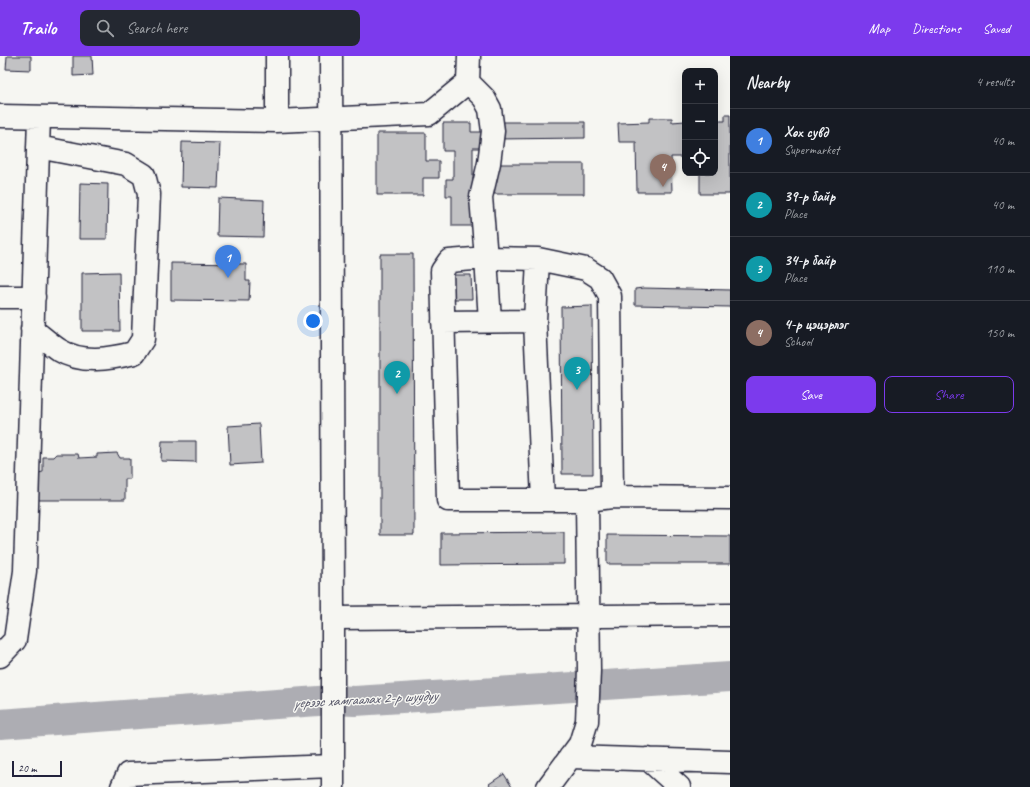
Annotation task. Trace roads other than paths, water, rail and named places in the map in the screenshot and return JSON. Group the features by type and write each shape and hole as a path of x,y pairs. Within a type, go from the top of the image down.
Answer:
{"main road":[{"path":"277,56 277,121"},
{"path":"122,787 128,774 333,777 331,56"},
{"path":"468,56 468,82 484,98 490,109 493,131 489,162 481,197 490,321"},
{"path":"0,116 277,121 429,114 468,82"},
{"path":"0,656 15,640 25,571 39,117"},
{"path":"32,329 60,351 87,359 113,358 134,353 143,338 149,194 144,175 126,164 38,147"},
{"path":"612,497 610,296 600,278 586,269 538,259 486,258 449,261 444,266 442,271 448,500 587,500 612,497 730,498"},
{"path":"538,259 535,321 543,500"},
{"path":"0,297 34,297"},
{"path":"443,322 535,321"},
{"path":"548,787 580,744 585,729 589,700 590,670 587,500"},
{"path":"333,618 730,615"},
{"path":"570,757 730,762"},
{"path":"648,759 679,787"}],"waterway":[{"name":"үерээс хамгаалах 2-р шуудуу","path":"0,724 332,700 355,701 730,677"}],"place":[{"name":"4-р цэцэрлэг","path":"663,187"},
{"name":"Хөх сувд","path":"228,278"},
{"name":"34-р байр","path":"577,390"},
{"name":"39-р байр","path":"397,394"}]}
